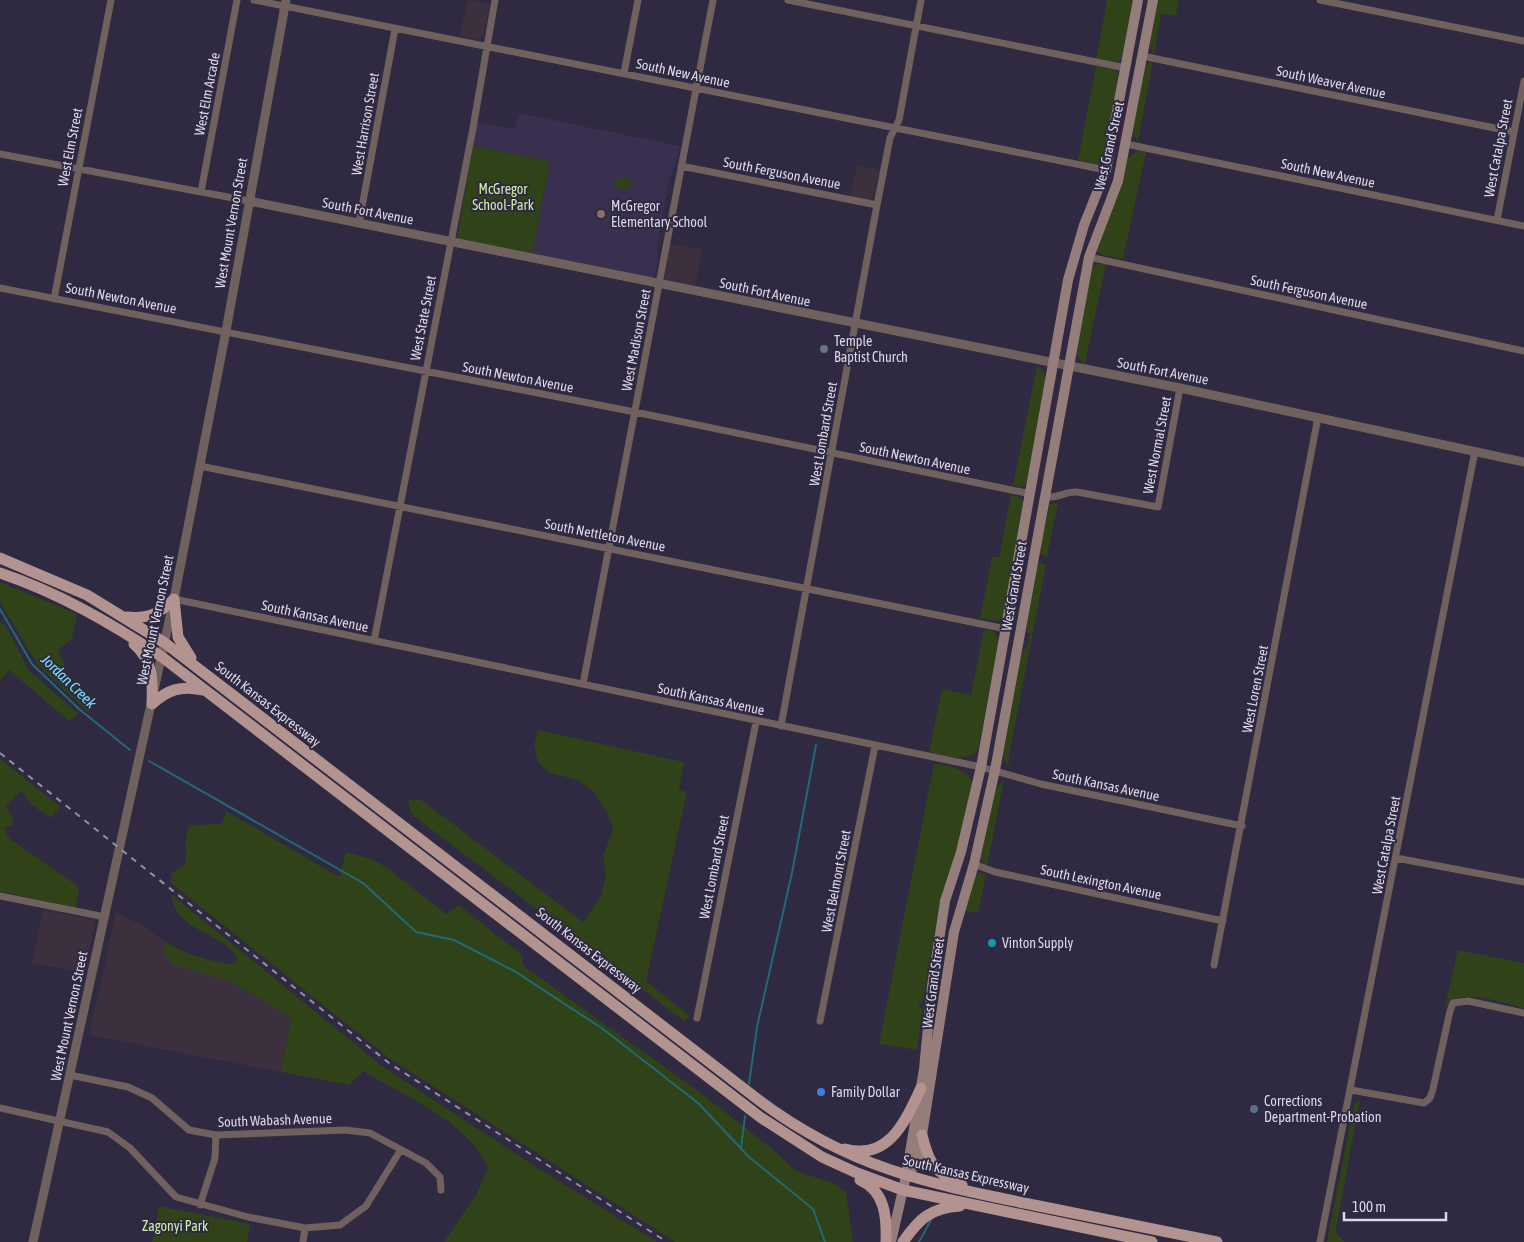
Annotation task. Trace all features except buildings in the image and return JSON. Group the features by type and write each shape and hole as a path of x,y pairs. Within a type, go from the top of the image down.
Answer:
{"main road":[{"name":"West Grand Street","path":"891,1242 906,1176 921,1088 932,986 945,901 961,852 981,767 1068,280 1084,225 1106,170 1138,0"},
{"name":"West Grand Street","path":"906,1176 918,1160 954,932 974,864 995,770 1089,257 1118,181 1153,0"},
{"name":"South Kansas Expressway","path":"0,558 64,584 124,616 165,643 760,1101 822,1141 867,1163 906,1176 1216,1242"},
{"name":"South Kansas Expressway","path":"5,575 48,592 98,616 162,657 760,1117 822,1157 903,1190 1152,1242"},
{"path":"124,616 144,617 157,614 174,599"},
{"path":"174,599 175,626 180,643 206,675"},
{"path":"98,616 99,623 135,645 144,655 152,675 152,704"},
{"path":"152,704 164,694 180,688 206,692"},
{"path":"822,1141 856,1150 868,1149 885,1143 902,1126 921,1088"},
{"path":"922,1135 926,1152 936,1170 943,1176 979,1193"},
{"path":"822,1157 838,1170 869,1184 877,1194 887,1216 886,1242"},
{"path":"903,1242 919,1221 941,1207 981,1207"}],"street":[{"name":"West Elm Street","path":"54,299 111,0"},
{"name":"West Elm Arcade","path":"201,192 237,0"},
{"name":"South New Avenue","path":"254,0 286,3 394,29 488,46 894,129 1106,170"},
{"name":"West State Street","path":"374,641 488,46 495,0"},
{"path":"624,73 638,0"},
{"name":"West Madison Street","path":"583,684 713,0"},
{"path":"788,0 1126,68"},
{"name":"West Lombard Street","path":"782,726 877,205 894,129 899,120 921,0"},
{"path":"1320,0 1524,40"},
{"name":"West Mount Vernon Street","path":"33,1242 174,599 226,331 286,3"},
{"name":"West Harrison Street","path":"359,223 394,29"},
{"name":"South Weaver Avenue","path":"1142,56 1514,132"},
{"name":"West Catalpa Street","path":"1497,220 1524,81"},
{"name":"South New Avenue","path":"1126,144 1524,226"},
{"name":"South Fort Avenue","path":"0,154 249,201 1180,388 1524,462"},
{"name":"South Ferguson Avenue","path":"681,166 877,205"},
{"name":"South Ferguson Avenue","path":"1089,257 1524,351"},
{"name":"South Newton Avenue","path":"0,288 635,412 1030,494"},
{"name":"West Normal Street","path":"1044,497 1056,498 1069,492 1077,492 1158,507 1180,388"},
{"name":"West Loren Street","path":"1214,965 1242,826 1318,417"},
{"name":"West Catalpa Street","path":"1320,1242 1475,451"},
{"name":"South Nettleton Avenue","path":"200,466 1006,629"},
{"name":"South Kansas Avenue","path":"174,599 756,722 981,767 1050,786 1242,826"},
{"name":"West Lombard Street","path":"697,1018 756,722"},
{"name":"West Belmont Street","path":"820,1021 875,746"},
{"path":"1396,858 1524,882"},
{"name":"South Lexington Avenue","path":"974,864 995,872 1223,921"},
{"path":"0,896 105,917"},
{"path":"1351,1090 1424,1103 1430,1098 1433,1089 1453,1003 1460,1000 1468,1001 1524,1012"},
{"name":"South Wabash Avenue","path":"70,1075 128,1087 152,1098 189,1130 216,1135 345,1130 370,1133 400,1151 426,1163 440,1177 441,1190"},
{"path":"0,1108 108,1132 130,1148 176,1197 200,1205 305,1228 340,1225 366,1206 400,1151"},
{"path":"200,1205 215,1158 216,1135"},
{"path":"303,1242 305,1228"}],"shaded area":[{"path":"467,0 490,4 484,35 479,40 460,36"},
{"name":"McGregor Elementary School","path":"519,113 679,146 676,164 669,179 657,249 658,257 655,276 651,278 532,253 550,161 473,146 477,122 515,129"},
{"path":"857,165 880,170 872,201 850,198"},
{"path":"670,244 702,249 695,287 664,279"},
{"path":"43,910 96,920 84,973 32,963"},
{"path":"116,913 140,924 164,941 163,953 229,981 291,1017 281,1072 89,1035"}],"green space":[{"path":"1107,0 1134,0 1122,58 1118,62 1096,59"},
{"path":"1157,0 1179,0 1176,16 1161,14 1154,55 1149,44"},
{"path":"1153,61 1138,142 1132,132 1144,70 1147,64"},
{"path":"1096,66 1115,70 1119,75 1103,160 1097,164 1078,160"},
{"name":"McGregor School-Park","path":"473,146 550,161 532,253 457,238"},
{"path":"1137,151 1146,152 1123,259 1102,255 1097,250 1098,242 1122,184 1128,158"},
{"path":"617,177 631,179 629,189 615,188"},
{"path":"1097,264 1106,264 1085,364 1078,358 1076,350 1091,269"},
{"path":"1037,366 1042,369 1046,378 1027,483 1021,487 1013,485"},
{"path":"1011,495 1022,498 1023,502 1004,614 1000,621 980,619 992,557 999,557"},
{"path":"1058,503 1047,557 1039,553 1048,504"},
{"path":"1040,563 1046,565 1008,761 1011,767 1004,761 1002,754 1017,669 1024,649 1027,649 1030,634 1027,633 1026,620 1036,567"},
{"path":"0,582 77,614 72,639 58,650 69,677 92,707 88,713 37,664 0,602"},
{"path":"0,622 6,626 29,671 79,714 69,721 9,670 0,681"},
{"path":"984,629 995,632 999,641 978,750 967,757 961,758 929,752 942,689 971,695"},
{"path":"538,730 684,762 679,790 687,792 646,981 690,1016 684,1021 411,814 408,800 420,799 583,922 601,896 606,875 603,857 613,828 606,810 593,791 578,780 549,773 538,762 534,745"},
{"path":"0,759 61,807 51,818 32,805 21,791 6,807 14,819 12,826 4,828 9,838 75,884 79,890 76,908 0,891"},
{"path":"934,763 962,771 970,778 972,784 957,854 939,904 923,1002 920,1002 919,1007 923,1008 917,1050 879,1044"},
{"path":"1004,780 987,866 981,860 981,855 995,789"},
{"path":"226,811 339,877 346,852 374,860 389,869 446,914 459,905 522,955 522,965 698,1091 771,1148 796,1171 833,1183 846,1192 853,1242 675,1242 389,1058 171,883 171,874 185,864 186,835 189,825 222,824"},
{"path":"979,873 986,874 978,913 963,910 974,876"},
{"path":"171,894 382,1066 533,1165 657,1242 444,1242 477,1193 488,1167 479,1151 451,1124 415,1100 363,1071 349,1085 281,1072 291,1017 229,981 174,965 163,953 164,941 180,950 214,961 232,964 238,959 221,942 181,917 175,907"},
{"path":"1458,950 1524,963 1524,1008 1494,1000 1472,997 1453,1001 1445,1007"},
{"path":"1360,1100 1336,1229 1337,1235 1345,1242 1327,1242 1354,1104"},
{"name":"Zagonyi Park","path":"159,1206 250,1224 247,1242 152,1242"}],"waterway":[{"name":"Jordan Creek","path":"0,609 32,664 79,709 130,750"},
{"path":"749,1084 757,1027 792,873 816,745"},
{"path":"149,761 363,883 416,932 454,940 516,972 603,1029 698,1103 749,1157 813,1209 825,1242"},
{"path":"741,1149 745,1116"},
{"path":"919,1242 931,1220"}],"railway":[{"path":"0,753 389,1063 667,1242"}],"place":[{"name":"McGregor Elementary School","path":"601,214"},
{"name":"Temple Baptist Church","path":"824,349"},
{"name":"Vinton Supply","path":"992,943"},
{"name":"Family Dollar","path":"821,1092"},
{"name":"Corrections Department-Probation","path":"1254,1109"}]}
